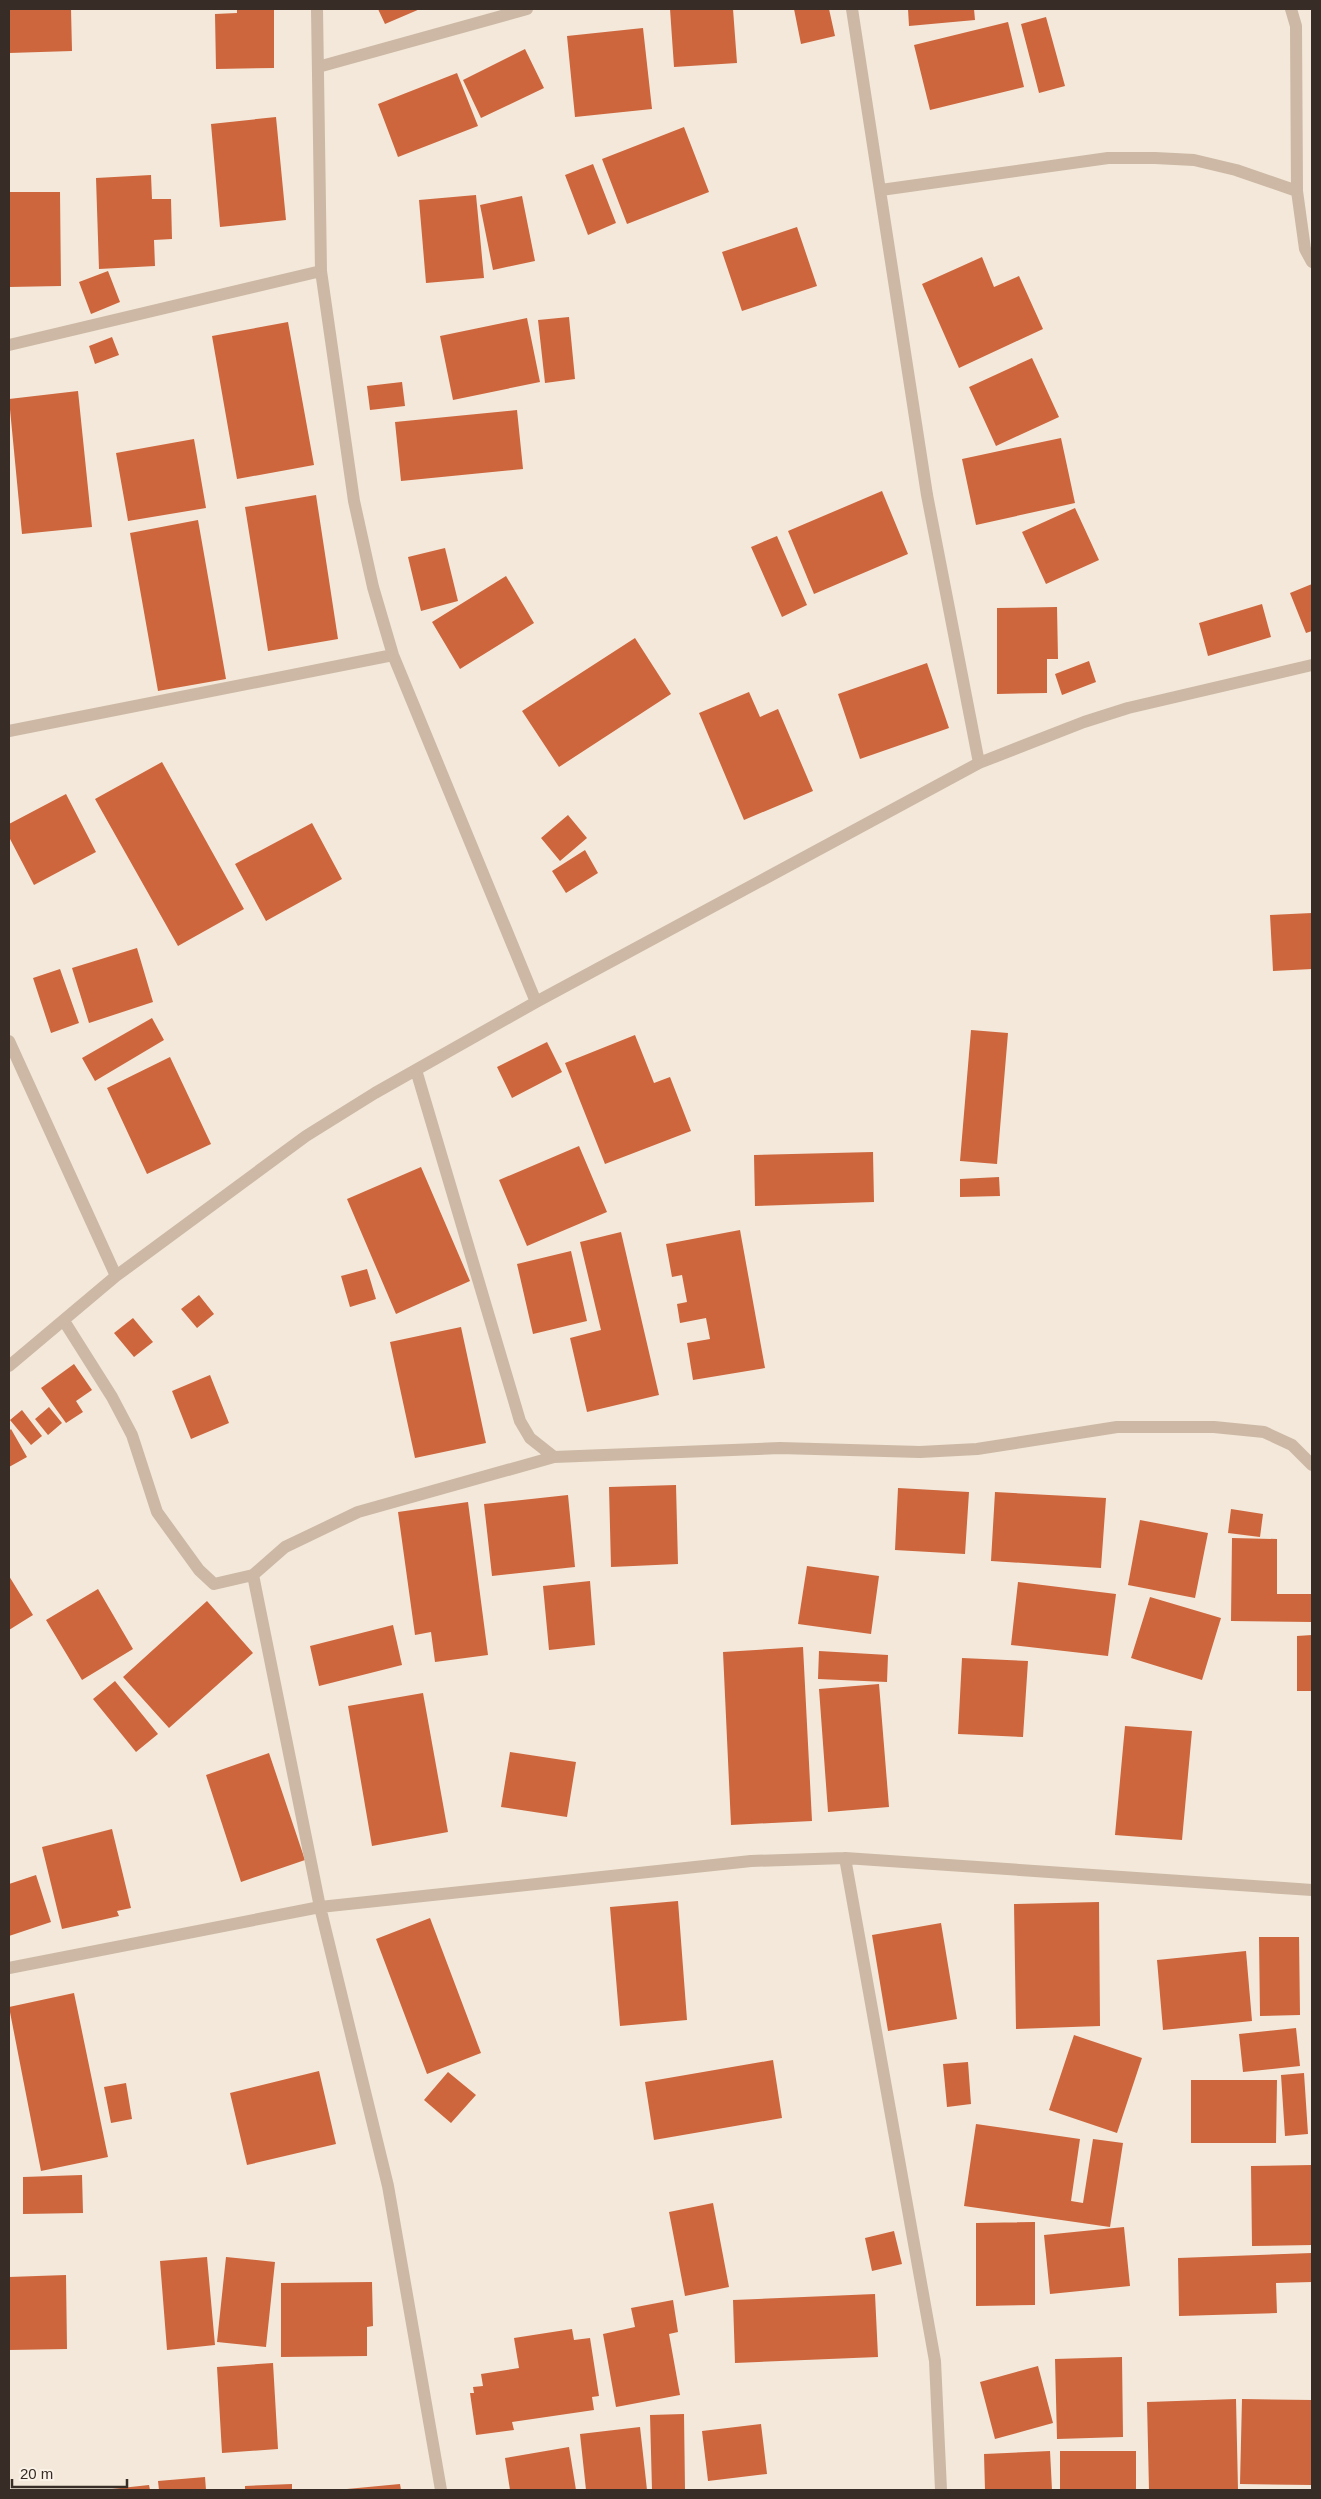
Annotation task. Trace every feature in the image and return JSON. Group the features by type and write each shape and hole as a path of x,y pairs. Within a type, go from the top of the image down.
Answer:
{"street":[{"path":"317,9 321,271 354,502 374,587 393,655 536,1002"},
{"path":"318,67 527,9"},
{"path":"852,9 927,495 979,763"},
{"path":"1291,9 1296,26 1297,191 1305,249 1312,262"},
{"path":"881,190 1108,158 1155,158 1194,160 1236,170 1297,191"},
{"path":"9,345 321,271"},
{"path":"9,731 393,655"},
{"path":"9,1366 116,1276 306,1136 416,1070 536,1002 979,763 1084,722 1128,708 1312,665"},
{"path":"9,1041 116,1276"},
{"path":"416,1070 520,1422 530,1438 554,1457"},
{"path":"64,1320 112,1397 132,1435 157,1512 199,1570 214,1584 253,1575 285,1547 358,1512 554,1457 780,1448 920,1452 977,1449 1117,1427 1214,1427 1264,1432 1292,1445 1312,1465"},
{"path":"253,1575 320,1907 388,2186 441,2490"},
{"path":"845,1858 935,2361 941,2490"},
{"path":"9,1968 320,1907 751,1861 845,1858 1312,1890"}],"building":[{"path":"9,9 71,9 72,51 9,53"},
{"path":"237,9 274,9 274,68 216,69 215,14 237,13"},
{"path":"378,9 420,9 385,24"},
{"path":"670,9 733,9 737,63 674,67"},
{"path":"794,9 829,9 835,36 801,44"},
{"path":"908,9 974,9 975,20 909,26"},
{"path":"1046,17 1065,86 1039,93 1021,24"},
{"path":"1008,22 1024,87 930,110 914,45"},
{"path":"643,28 652,109 575,117 567,36"},
{"path":"525,49 544,88 481,118 463,80"},
{"path":"457,73 478,126 398,157 378,104"},
{"path":"276,117 286,220 220,227 211,124"},
{"path":"684,127 709,192 627,224 602,159"},
{"path":"593,164 616,223 588,235 565,175"},
{"path":"151,175 152,199 171,199 172,239 154,240 155,266 99,269 96,178"},
{"path":"9,192 60,192 61,286 9,287"},
{"path":"476,195 484,278 426,283 419,200"},
{"path":"522,196 535,261 493,270 480,205"},
{"path":"797,227 817,286 742,311 722,252"},
{"path":"982,257 994,287 1019,276 1043,329 959,368 922,284"},
{"path":"108,271 120,302 91,314 79,282"},
{"path":"569,317 575,379 545,383 538,320"},
{"path":"527,318 540,382 453,400 440,336"},
{"path":"288,322 314,465 237,479 212,336"},
{"path":"112,337 119,355 95,364 89,346"},
{"path":"1032,358 1059,417 996,446 969,387"},
{"path":"402,382 405,406 370,410 367,386"},
{"path":"78,391 92,527 22,534 9,399"},
{"path":"517,410 523,469 401,481 395,422"},
{"path":"1061,438 1075,503 976,525 962,459"},
{"path":"194,439 206,508 128,521 116,453"},
{"path":"882,491 908,554 814,594 788,531"},
{"path":"316,495 338,639 268,651 245,507"},
{"path":"1075,508 1099,560 1046,584 1022,532"},
{"path":"198,520 226,679 158,691 130,533"},
{"path":"777,536 807,605 782,617 751,547"},
{"path":"445,548 458,601 421,611 408,557"},
{"path":"506,576 534,623 460,669 432,622"},
{"path":"1312,584 1312,631 1306,633 1290,593"},
{"path":"1262,604 1271,637 1208,656 1199,623"},
{"path":"1057,607 1058,659 1047,659 1047,693 997,694 997,608"},
{"path":"635,638 671,694 559,767 522,711"},
{"path":"1089,661 1096,682 1062,695 1055,674"},
{"path":"927,663 949,728 860,759 838,694"},
{"path":"749,692 760,717 778,709 813,791 744,820 699,713"},
{"path":"162,762 244,909 178,946 95,799"},
{"path":"66,794 96,852 34,885 9,837 9,824"},
{"path":"568,815 587,838 560,861 541,838"},
{"path":"312,823 342,879 266,921 235,864"},
{"path":"585,850 598,873 566,893 552,871"},
{"path":"1312,913 1312,969 1273,971 1270,915"},
{"path":"137,948 153,1002 89,1023 72,968"},
{"path":"60,969 79,1023 51,1033 33,978"},
{"path":"152,1018 164,1040 95,1081 82,1058"},
{"path":"971,1030 1008,1033 997,1164 960,1161"},
{"path":"635,1035 654,1083 670,1077 691,1131 605,1164 565,1063"},
{"path":"547,1042 562,1072 512,1098 497,1067"},
{"path":"170,1057 211,1144 147,1174 107,1088"},
{"path":"579,1146 607,1212 527,1246 499,1180"},
{"path":"873,1152 874,1202 755,1206 754,1155"},
{"path":"421,1167 470,1281 396,1314 347,1199"},
{"path":"999,1177 1000,1196 960,1197 960,1179"},
{"path":"740,1230 765,1368 693,1380 687,1343 710,1339 706,1318 680,1323 677,1304 687,1302 682,1275 672,1277 666,1244"},
{"path":"621,1232 659,1395 587,1412 570,1338 601,1330 580,1242"},
{"path":"571,1251 587,1321 533,1334 517,1264"},
{"path":"367,1269 376,1299 350,1307 341,1276"},
{"path":"199,1295 214,1314 197,1328 181,1309"},
{"path":"133,1318 153,1342 134,1357 114,1333"},
{"path":"461,1327 486,1443 415,1458 390,1342"},
{"path":"74,1364 92,1390 76,1401 83,1412 66,1423 41,1388"},
{"path":"210,1375 229,1423 191,1439 172,1391"},
{"path":"49,1407 62,1423 48,1435 35,1419"},
{"path":"22,1410 42,1436 31,1445 10,1420"},
{"path":"11,1429 27,1457 9,1467 9,1431"},
{"path":"676,1485 678,1564 611,1567 609,1487"},
{"path":"898,1488 969,1492 965,1554 895,1550"},
{"path":"995,1492 1106,1498 1101,1568 991,1561"},
{"path":"568,1495 575,1567 492,1576 484,1504"},
{"path":"468,1502 488,1655 435,1662 431,1632 415,1635 398,1512"},
{"path":"1231,1509 1263,1514 1260,1537 1228,1533"},
{"path":"1140,1520 1208,1533 1195,1598 1128,1585"},
{"path":"1232,1538 1277,1539 1277,1594 1312,1594 1312,1622 1231,1621"},
{"path":"807,1566 879,1576 871,1634 798,1624"},
{"path":"9,1576 33,1615 9,1630"},
{"path":"590,1581 595,1645 549,1650 543,1586"},
{"path":"1018,1582 1116,1594 1108,1656 1011,1645"},
{"path":"98,1589 133,1649 82,1680 46,1620"},
{"path":"1150,1597 1221,1618 1202,1680 1131,1658"},
{"path":"207,1601 253,1653 169,1728 123,1677"},
{"path":"393,1625 402,1665 319,1686 310,1646"},
{"path":"1312,1635 1312,1691 1297,1691 1297,1636"},
{"path":"803,1647 812,1821 731,1825 723,1652"},
{"path":"819,1651 888,1655 887,1682 818,1679"},
{"path":"962,1658 1028,1661 1023,1737 958,1734"},
{"path":"115,1681 158,1734 136,1752 93,1699"},
{"path":"879,1684 889,1807 828,1812 819,1689"},
{"path":"423,1693 448,1832 372,1846 348,1706"},
{"path":"1125,1726 1192,1731 1182,1840 1115,1835"},
{"path":"510,1752 576,1762 567,1817 501,1807"},
{"path":"269,1753 305,1860 241,1882 206,1775"},
{"path":"112,1829 131,1908 117,1911 119,1916 62,1929 42,1847"},
{"path":"36,1875 51,1922 9,1936 9,1884"},
{"path":"678,1901 687,2020 620,2026 610,1907"},
{"path":"1099,1902 1100,2026 1016,2029 1014,1904"},
{"path":"430,1918 481,2053 427,2074 376,1939"},
{"path":"941,1923 957,2019 888,2031 872,1935"},
{"path":"1259,1937 1299,1937 1300,2015 1260,2016"},
{"path":"1246,1951 1252,2021 1163,2030 1157,1960"},
{"path":"74,1993 108,2157 41,2171 9,2007"},
{"path":"1296,2028 1300,2066 1243,2072 1239,2034"},
{"path":"1074,2035 1142,2058 1117,2133 1049,2110"},
{"path":"773,2060 782,2118 654,2140 645,2082"},
{"path":"968,2062 971,2104 947,2107 943,2064"},
{"path":"319,2071 336,2144 247,2165 230,2093"},
{"path":"448,2072 476,2095 451,2123 424,2100"},
{"path":"1304,2073 1308,2134 1285,2136 1281,2075"},
{"path":"1191,2080 1277,2080 1276,2143 1191,2143"},
{"path":"126,2083 132,2119 111,2123 104,2087"},
{"path":"976,2124 1080,2139 1071,2201 1083,2203 1093,2139 1123,2143 1110,2227 964,2206"},
{"path":"1312,2165 1312,2245 1252,2246 1251,2166"},
{"path":"82,2175 83,2213 23,2214 23,2177"},
{"path":"713,2203 729,2287 685,2296 669,2212"},
{"path":"1035,2222 1035,2305 976,2306 976,2223"},
{"path":"1124,2227 1130,2286 1050,2294 1044,2235"},
{"path":"894,2231 902,2264 872,2271 865,2238"},
{"path":"1312,2253 1312,2282 1276,2283 1277,2313 1179,2316 1178,2258"},
{"path":"207,2257 215,2345 167,2350 160,2261"},
{"path":"226,2257 275,2262 266,2347 217,2342"},
{"path":"66,2275 67,2349 9,2350 9,2277"},
{"path":"372,2282 373,2326 367,2327 367,2356 281,2357 281,2283"},
{"path":"875,2294 878,2357 735,2363 733,2300"},
{"path":"673,2300 678,2332 669,2334 680,2395 616,2407 603,2334 635,2327 631,2308"},
{"path":"572,2329 574,2340 590,2338 599,2396 592,2397 594,2410 512,2422 514,2430 476,2435 470,2393 474,2393 473,2387 483,2386 481,2374 519,2368 514,2338"},
{"path":"1122,2357 1123,2437 1057,2439 1055,2359"},
{"path":"273,2363 278,2449 222,2453 217,2367"},
{"path":"1038,2366 1053,2423 995,2439 980,2382"},
{"path":"1236,2399 1238,2490 1149,2490 1147,2402"},
{"path":"1242,2399 1312,2400 1312,2485 1240,2484"},
{"path":"684,2414 685,2490 652,2490 650,2415"},
{"path":"761,2424 767,2474 708,2481 702,2431"},
{"path":"640,2427 647,2490 586,2490 580,2434"},
{"path":"569,2447 576,2490 510,2490 505,2458"},
{"path":"1050,2451 1052,2490 985,2490 984,2454"},
{"path":"1060,2451 1136,2451 1136,2490 1060,2490"},
{"path":"205,2477 206,2490 159,2490 158,2481"},
{"path":"292,2484 292,2490 245,2490 245,2486"},
{"path":"400,2484 401,2490 347,2490 347,2489"},
{"path":"149,2485 150,2490 112,2490 112,2489"}]}
